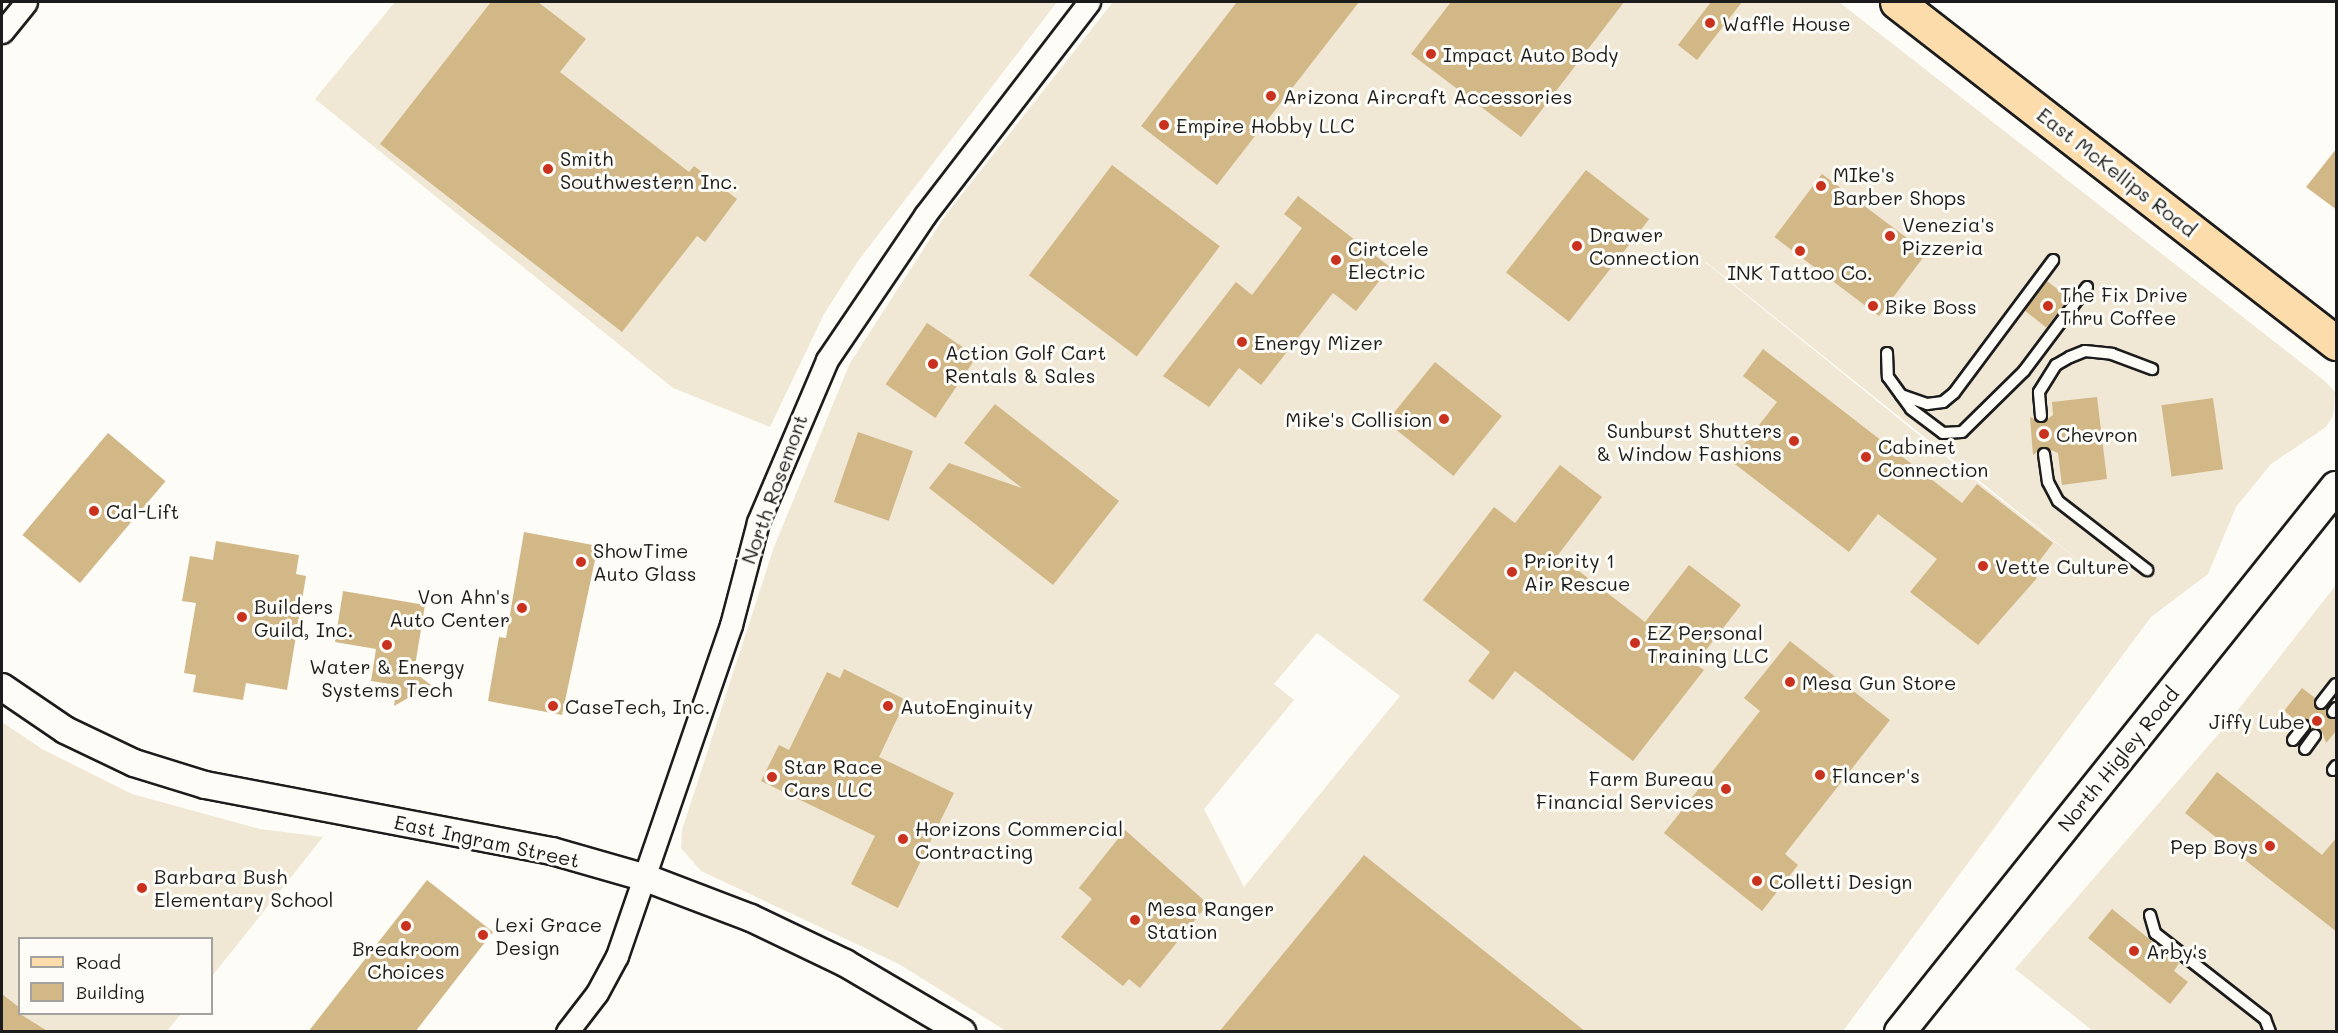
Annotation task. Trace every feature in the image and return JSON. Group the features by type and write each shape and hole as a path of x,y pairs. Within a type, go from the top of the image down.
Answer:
{"main road":[{"name":"East McKellips Road","path":"1897,2 2337,342"},
{"name":"North Higley Road","path":"1900,1032 2337,487"}],"street":[{"path":"2,32 26,2"},
{"name":"North Rosemont","path":"567,1032 597,993 617,956 646,878 731,625 758,522 827,360 925,215 1089,2"},
{"name":"East Ingram Street","path":"2,687 74,735 134,763 205,785 552,851 646,878 751,918 845,963 963,1032"}],"lane":[{"path":"1901,395 1927,404 1943,402 1954,393 2053,260"},
{"path":"1887,353 1888,377 1929,426 1943,433 1962,432 2024,370 2087,287"},
{"path":"2040,416 2039,392 2056,365 2070,357 2085,351 2112,354 2152,369"},
{"path":"2044,454 2048,482 2058,501 2147,570"},
{"path":"2321,704 2337,684"},
{"path":"2293,740 2304,726"},
{"path":"2306,749 2315,735"},
{"path":"2150,915 2155,933 2265,1019 2270,1032"}],"shaded area":[{"path":"395,2 1057,2 858,261 824,314 770,427 673,388 315,99"},
{"path":"1113,2 1839,2 2326,382 2335,392 2333,416 2326,427 2271,464 2236,507 2208,574 2151,617 1843,1031 1006,1031 899,964 701,871 681,848 682,830 774,547 850,363 945,216","holes":["1706,262 2087,567 1961,469","1317,633 1400,696 1244,887 1204,809 1294,700 1274,684"]},
{"path":"2336,585 2336,1031 2093,1031 2015,969 2223,729"},
{"name":"Barbara Bush Elementary School","path":"2,722 42,749 132,794 260,829 323,837 213,975 213,937 18,937 18,1015 180,1015 167,1031 2,1031"}],"building":[{"name":"Smith Southwestern Inc.","path":"491,2 538,2 586,39 560,72 689,172 694,166 737,199 705,242 697,236 622,332 380,144"},
{"path":"1237,2 1359,2 1217,185 1141,126"},
{"path":"1451,2 1624,2 1521,137 1411,54"},
{"name":"Waffle House","path":"1711,2 1742,2 1697,60 1678,45"},
{"path":"2337,148 2337,210 2306,187"},
{"path":"1112,165 1220,246 1137,356 1029,275"},
{"name":"Drawer Connection","path":"1586,170 1649,219 1569,322 1506,272"},
{"path":"1822,174 1927,253 1879,316 1774,237"},
{"path":"1298,196 1390,267 1356,311 1333,293 1261,385 1239,368 1209,407 1163,376 1236,282 1252,295 1283,254 1302,228 1284,214"},
{"name":"The Fix Drive Thru Coffee","path":"2047,281 2069,298 2046,327 2024,310"},
{"name":"Action Golf Cart Rentals & Sales","path":"927,323 977,357 935,418 886,384"},
{"path":"1763,349 1962,503 1977,484 2053,543 2030,573 2037,578 1978,645 1910,592 1937,559 1878,514 1849,552 1731,461 1777,402 1743,376"},
{"name":"Mike's Collision","path":"1435,362 1502,416 1453,476 1387,422"},
{"name":"Chevron","path":"2097,397 2107,479 2062,485 2058,453 2044,447 2033,455 2030,417 2042,423 2053,415 2052,402"},
{"name":"Chevron","path":"2213,398 2223,469 2172,477 2162,405"},
{"path":"995,404 1119,501 1053,585 929,488 949,463 1022,488 964,443"},
{"path":"858,432 913,451 889,521 834,502"},
{"name":"Cal-Lift","path":"108,433 165,481 80,583 23,535"},
{"path":"1560,465 1602,497 1558,555 1645,622 1689,565 1741,605 1695,664 1704,670 1633,761 1515,671 1493,700 1468,681 1490,652 1423,600 1494,507 1515,523"},
{"path":"524,532 598,546 562,715 488,701 499,637 506,638"},
{"name":"Builders Guild, Inc.","path":"216,541 299,555 296,574 306,576 287,690 246,683 243,700 193,692 196,675 184,673 196,603 182,601 190,556 213,560"},
{"name":"Water & Energy Systems Tech","path":"343,591 425,605 414,672 431,685 394,706 397,685 371,681 376,649 335,642"},
{"path":"1790,641 1890,720 1785,854 1798,865 1762,911 1664,833 1760,711 1744,698"},
{"path":"844,669 906,700 879,757 954,793 898,908 851,884 875,836 761,781 779,745 789,750 827,672 840,678"},
{"name":"Jiffy Lube","path":"2302,688 2315,698 2316,708 2327,708 2328,718 2337,719 2337,730 2326,743 2322,731 2311,729 2308,720 2298,722 2284,711"},
{"name":"Pep Boys","path":"2217,772 2322,855 2337,837 2337,932 2185,813"},
{"name":"Mesa Ranger Station","path":"1125,830 1208,904 1140,988 1129,979 1123,986 1061,937 1092,899 1079,888"},
{"path":"1364,855 1586,1032 1219,1032"},
{"path":"427,880 493,932 415,1032 308,1032"},
{"name":"Arby's","path":"2112,909 2179,963 2174,971 2188,982 2170,1004 2088,938"},
{"path":"2,994 18,1006 18,1015 49,1032 2,1032"}],"place":[{"name":"Waffle House","path":"1710,23"},
{"name":"Impact Auto Body","path":"1431,54"},
{"name":"Arizona Aircraft Accessories","path":"1271,96"},
{"name":"Empire Hobby LLC","path":"1164,125"},
{"name":"Smith Southwestern Inc.","path":"548,169"},
{"name":"MIke's Barber Shops","path":"1821,186"},
{"name":"Venezia's Pizzeria","path":"1890,236"},
{"name":"Drawer Connection","path":"1577,246"},
{"name":"INK Tattoo Co.","path":"1800,251"},
{"name":"Cirtcele Electric","path":"1336,260"},
{"name":"Bike Boss","path":"1873,306"},
{"name":"The Fix Drive Thru Coffee","path":"2048,306"},
{"name":"Energy Mizer","path":"1242,342"},
{"name":"Action Golf Cart Rentals & Sales","path":"933,364"},
{"name":"Mike's Collision","path":"1444,419"},
{"name":"Chevron","path":"2044,434"},
{"name":"Sunburst Shutters & Window Fashions","path":"1794,441"},
{"name":"Cabinet Connection","path":"1866,457"},
{"name":"Cal-Lift","path":"94,511"},
{"name":"ShowTime Auto Glass","path":"581,562"},
{"name":"Vette Culture","path":"1983,566"},
{"name":"Priority 1 Air Rescue","path":"1512,572"},
{"name":"Von Ahn's Auto Center","path":"522,608"},
{"name":"Builders Guild, Inc.","path":"242,617"},
{"name":"EZ Personal Training LLC","path":"1635,643"},
{"name":"Water & Energy Systems Tech","path":"387,645"},
{"name":"Mesa Gun Store","path":"1790,682"},
{"name":"CaseTech, Inc.","path":"553,706"},
{"name":"AutoEnginuity","path":"888,706"},
{"name":"Jiffy Lube","path":"2317,721"},
{"name":"Flancer's","path":"1820,775"},
{"name":"Star Race Cars LLC","path":"772,777"},
{"name":"Farm Bureau Financial Services","path":"1726,789"},
{"name":"Horizons Commercial Contracting","path":"903,839"},
{"name":"Pep Boys","path":"2270,846"},
{"name":"Colletti Design","path":"1757,881"},
{"name":"Barbara Bush Elementary School","path":"142,888"},
{"name":"Mesa Ranger Station","path":"1135,920"},
{"name":"Breakroom Choices","path":"406,926"},
{"name":"Lexi Grace Design","path":"483,935"},
{"name":"Arby's","path":"2134,951"}]}
